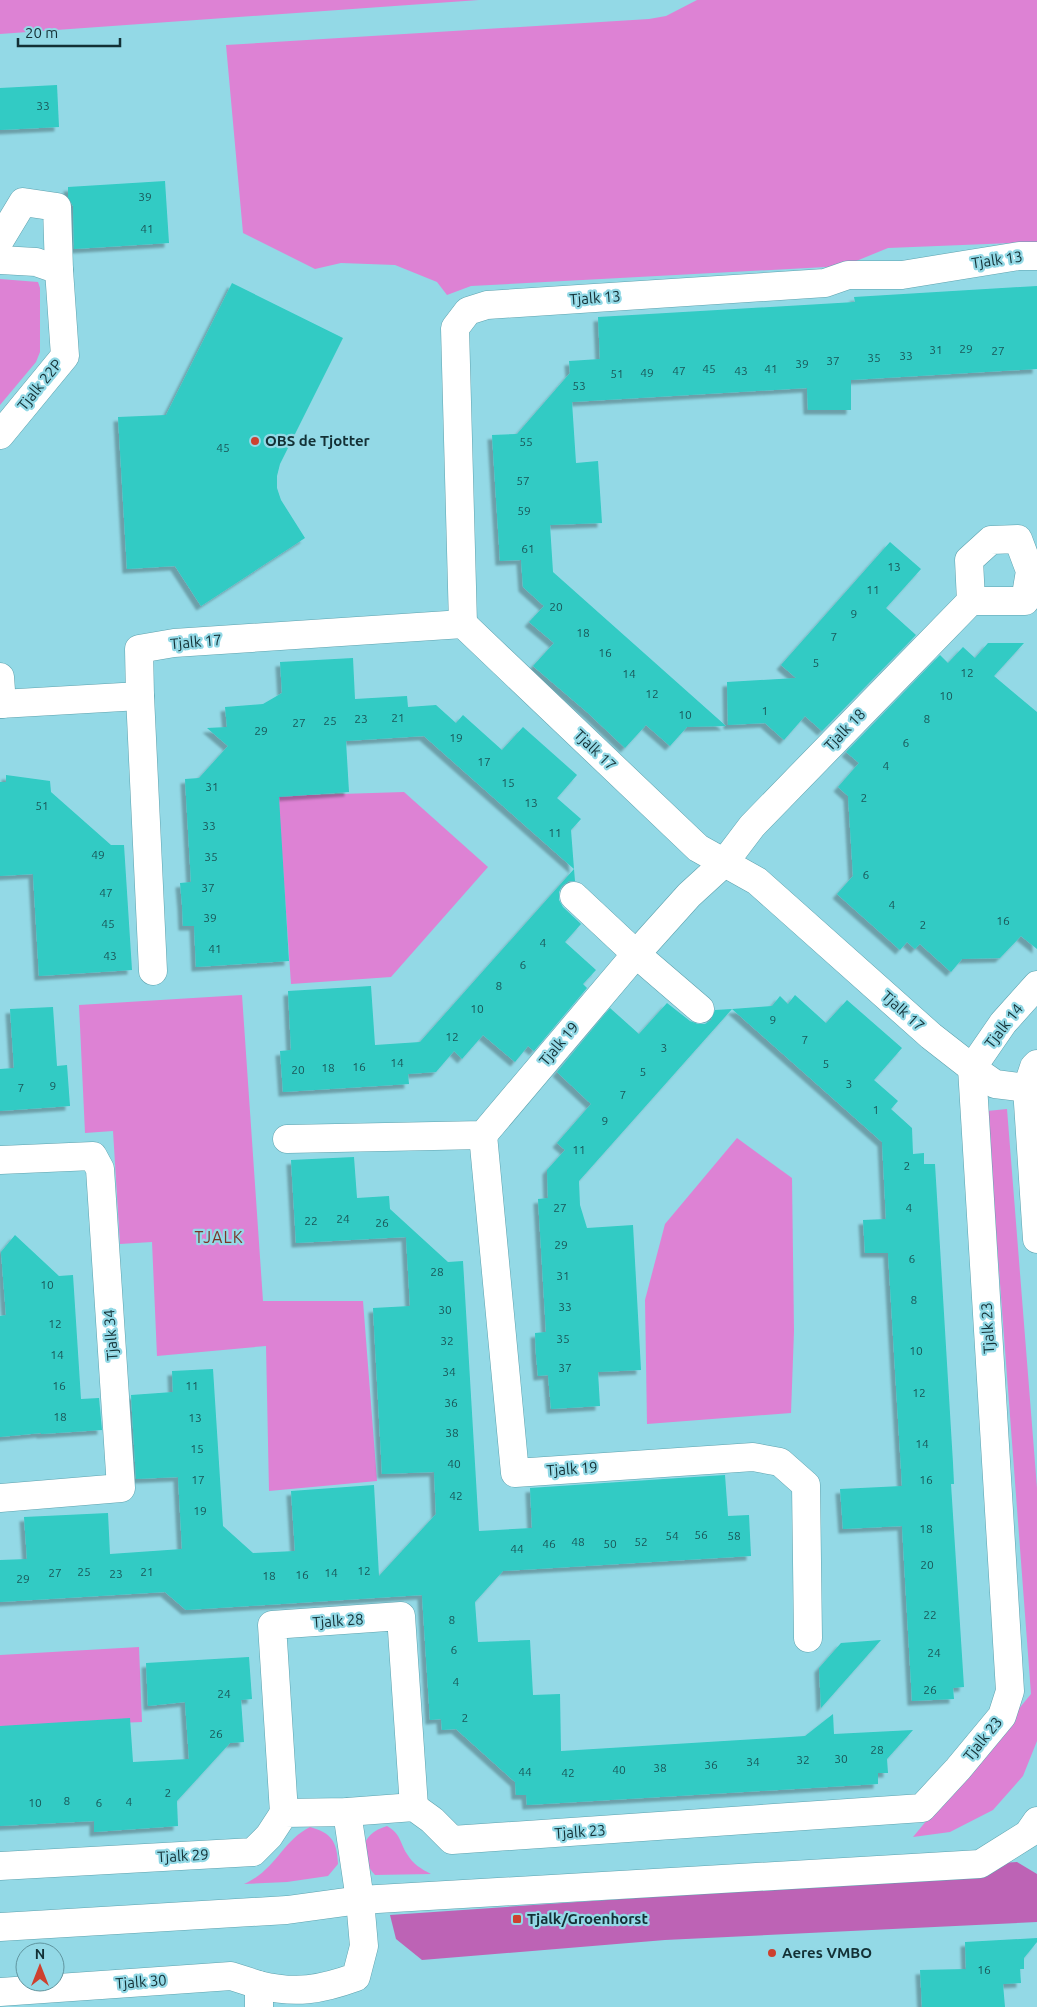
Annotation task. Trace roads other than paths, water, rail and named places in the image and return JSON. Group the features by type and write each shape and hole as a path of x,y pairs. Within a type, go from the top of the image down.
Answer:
{"street":[{"name":"Tjalk 22P","path":"0,240 22,202 57,207 58,270 65,356 0,435"},
{"name":"Tjalk 13","path":"463,624 456,328 468,311 487,304 825,283 848,275 902,275 1019,256 1037,256"},
{"path":"0,260 36,262 58,270"},
{"name":"Tjalk 18","path":"724,864 752,826 970,601"},
{"name":"Tjalk 17","path":"153,971 138,649 174,643 463,624 698,848 757,881 931,1036 995,1084 1032,1076"},
{"path":"0,676 1,704 140,696"},
{"name":"Tjalk 19","path":"724,864 689,895 636,954 483,1135 514,1473 752,1457 780,1462 806,1485 808,1638"},
{"path":"574,896 636,954 700,1009"},
{"name":"Tjalk 14","path":"972,1068 1003,1023 1037,985"},
{"name":"Tjalk 23","path":"414,1807 432,1820 452,1840 922,1808 958,1769 1002,1716 1010,1691 972,1068"},
{"path":"1032,1076 1037,1239"},
{"path":"287,1140 483,1135"},
{"name":"Tjalk 34","path":"0,1160 94,1156 100,1169 121,1488 0,1498"},
{"name":"Tjalk 28","path":"284,1813 272,1625 401,1616 414,1807"},
{"path":"284,1813 348,1812 414,1807"},
{"path":"259,1996 284,1991 329,1987 356,1977 364,1946 348,1812"},
{"name":"Tjalk 29","path":"0,1866 253,1852 268,1836 284,1813"},
{"path":"0,1927 287,1910 360,1900 980,1864 1034,1834"},
{"name":"Tjalk 30","path":"0,1992 231,1976 259,1996"}],"place":[{"name":"OBS de Tjotter","path":"255,441"},
{"name":"Tjalk/Groenhorst","path":"517,1919"},
{"name":"Aeres VMBO","path":"772,1953"}],"district":[{"name":"TJALK","path":"219,1237"}]}
